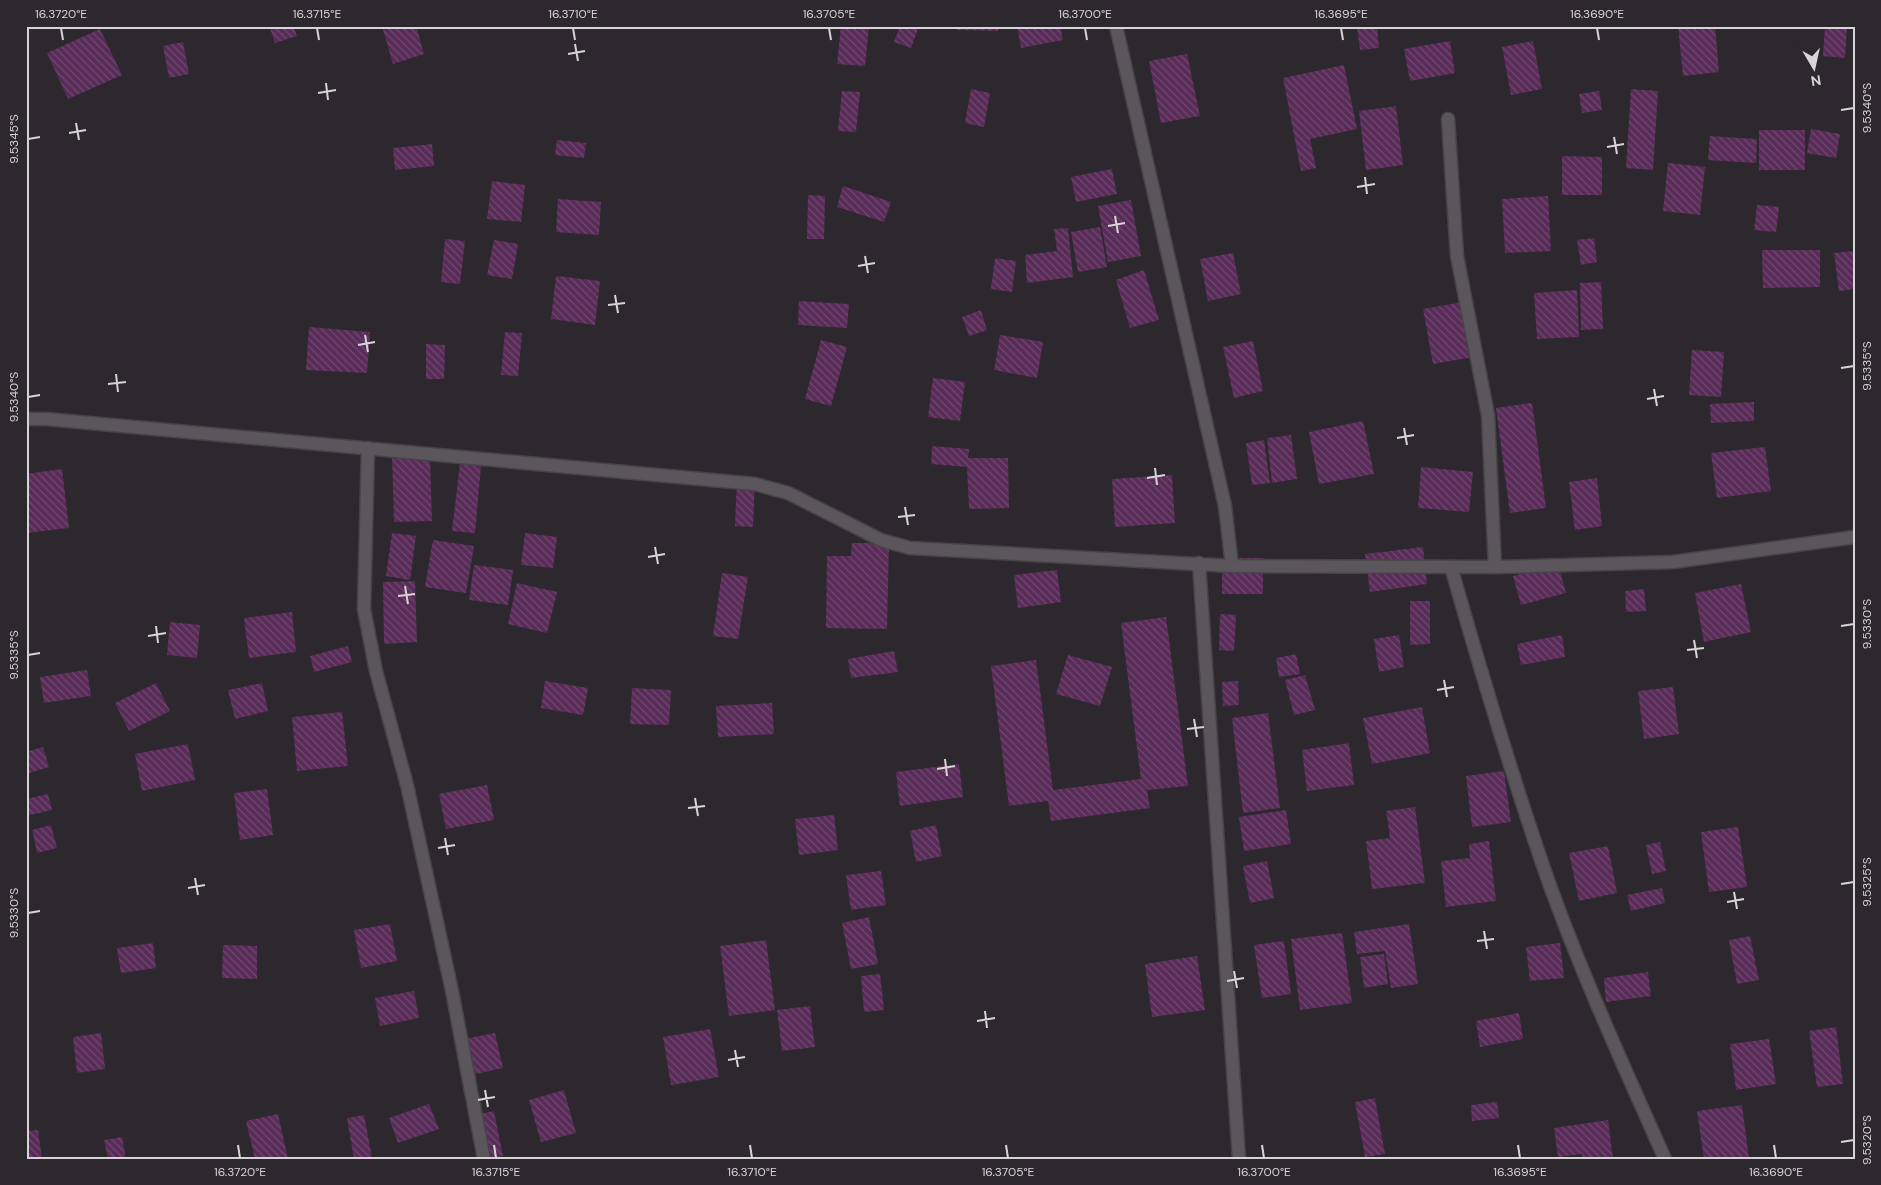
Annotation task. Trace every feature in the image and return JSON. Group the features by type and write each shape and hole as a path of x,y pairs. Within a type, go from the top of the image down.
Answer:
{"street":[{"path":"1116,26 1225,506 1232,566"},
{"path":"1448,119 1456,256 1488,416 1495,567"},
{"path":"26,419 46,418 755,484 788,493 881,540 910,548 1232,566 1495,567 1673,562 1855,537"},
{"path":"368,448 364,609 376,671 406,785 452,991 484,1159"},
{"path":"1199,563 1239,1159"},
{"path":"1451,567 1504,750 1549,882 1610,1036 1666,1159"}],"building":[{"path":"293,26 297,36 275,43 270,28"},
{"path":"382,26 416,26 424,54 393,64"},
{"path":"841,26 869,26 865,66 837,64"},
{"path":"900,26 919,26 911,48 894,42"},
{"path":"956,26 999,26 998,31 956,30"},
{"path":"1017,26 1060,26 1063,40 1021,48"},
{"path":"1357,26 1377,26 1379,48 1360,50"},
{"path":"1678,26 1715,26 1719,72 1683,76"},
{"path":"1825,26 1847,26 1845,58 1823,56"},
{"path":"100,29 122,75 68,99 47,53"},
{"path":"1450,41 1455,73 1410,81 1404,49"},
{"path":"1533,41 1542,89 1511,95 1502,47"},
{"path":"183,42 189,74 169,78 163,46"},
{"path":"1187,54 1200,116 1161,123 1149,61"},
{"path":"1344,65 1357,129 1310,139 1316,168 1301,171 1283,78"},
{"path":"971,89 990,93 984,127 965,123"},
{"path":"1631,89 1658,91 1653,170 1626,168"},
{"path":"842,91 860,92 856,132 838,131"},
{"path":"1599,91 1602,110 1582,113 1579,94"},
{"path":"1396,106 1403,165 1366,170 1359,111"},
{"path":"1811,129 1840,134 1836,158 1807,153"},
{"path":"1759,130 1805,130 1805,170 1759,170"},
{"path":"1710,136 1757,139 1756,163 1708,160"},
{"path":"557,140 586,143 584,158 555,155"},
{"path":"432,144 434,166 395,170 393,148"},
{"path":"1562,156 1602,157 1602,195 1562,195"},
{"path":"1668,163 1705,167 1700,215 1663,211"},
{"path":"1112,169 1117,194 1076,202 1071,177"},
{"path":"492,181 525,185 521,222 487,219"},
{"path":"843,186 891,202 884,222 837,207"},
{"path":"808,195 825,196 824,239 807,239"},
{"path":"1548,196 1551,251 1505,253 1502,199"},
{"path":"558,199 601,202 599,235 556,232"},
{"path":"1131,200 1141,256 1108,262 1098,206"},
{"path":"1757,205 1779,207 1776,232 1754,230"},
{"path":"1100,227 1107,267 1078,272 1071,232"},
{"path":"1068,228 1073,277 1027,283 1025,255 1057,251 1054,229"},
{"path":"1594,238 1597,262 1581,265 1577,240"},
{"path":"445,239 465,241 460,284 441,282"},
{"path":"494,240 518,244 512,279 487,275"},
{"path":"1762,250 1820,250 1820,287 1763,288"},
{"path":"1855,251 1855,289 1839,291 1834,253"},
{"path":"1233,253 1241,294 1208,301 1200,259"},
{"path":"995,258 1016,261 1012,292 991,289"},
{"path":"1144,270 1159,320 1130,328 1116,280"},
{"path":"556,276 600,281 595,325 551,319"},
{"path":"1601,282 1603,329 1581,330 1580,283"},
{"path":"1577,290 1579,337 1537,339 1534,293"},
{"path":"799,301 849,304 847,328 798,325"},
{"path":"1463,302 1473,357 1433,364 1423,309"},
{"path":"981,310 987,330 969,336 962,317"},
{"path":"309,327 370,332 367,373 306,370"},
{"path":"505,332 522,333 518,376 501,375"},
{"path":"1000,335 1043,342 1037,378 994,370"},
{"path":"821,340 847,347 831,406 805,399"},
{"path":"1253,341 1263,391 1234,398 1223,347"},
{"path":"426,344 445,345 444,379 426,379"},
{"path":"1692,350 1724,352 1721,397 1689,395"},
{"path":"933,378 965,382 960,421 928,417"},
{"path":"1754,402 1754,421 1711,423 1710,404"},
{"path":"1532,403 1546,508 1510,513 1496,408"},
{"path":"1363,421 1374,474 1319,484 1309,432"},
{"path":"1291,435 1297,479 1272,483 1267,438"},
{"path":"1264,440 1270,483 1252,485 1246,443"},
{"path":"932,446 969,449 968,458 1008,458 1009,508 969,509 967,467 931,464"},
{"path":"1765,447 1771,491 1717,498 1711,453"},
{"path":"430,455 432,521 394,522 392,456"},
{"path":"460,463 481,466 475,533 452,531"},
{"path":"1421,467 1473,472 1469,512 1418,508"},
{"path":"62,469 69,528 26,533 26,474"},
{"path":"1172,475 1175,523 1115,527 1112,479"},
{"path":"737,477 755,478 753,527 735,526"},
{"path":"1597,478 1602,526 1575,530 1569,482"},
{"path":"392,533 416,536 410,580 386,576"},
{"path":"525,533 557,537 553,568 521,565"},
{"path":"433,540 474,546 466,593 425,587"},
{"path":"852,543 889,543 887,629 826,628 827,556 851,556"},
{"path":"1423,547 1427,584 1370,592 1365,554"},
{"path":"1222,558 1263,558 1263,594 1222,594"},
{"path":"1558,564 1566,593 1521,605 1513,576"},
{"path":"474,565 513,570 508,605 469,600"},
{"path":"1057,570 1061,602 1018,608 1014,575"},
{"path":"722,573 748,577 738,639 713,636"},
{"path":"415,581 417,642 384,644 383,582"},
{"path":"517,583 557,592 547,633 508,624"},
{"path":"1741,584 1751,632 1704,642 1695,593"},
{"path":"1644,589 1646,611 1626,612 1625,591"},
{"path":"1410,601 1430,601 1430,644 1410,645"},
{"path":"292,612 296,652 249,658 244,618"},
{"path":"1220,614 1236,615 1234,651 1219,650"},
{"path":"1166,617 1188,786 1147,790 1150,808 1051,821 1048,801 1009,806 991,666 1036,660 1053,790 1141,779 1121,623"},
{"path":"170,622 200,625 197,658 167,655"},
{"path":"1399,635 1404,667 1379,672 1374,639"},
{"path":"1562,635 1565,657 1521,665 1517,644"},
{"path":"348,646 352,662 314,672 310,656"},
{"path":"894,651 898,672 851,678 848,659"},
{"path":"1296,654 1300,674 1279,677 1276,658"},
{"path":"1068,655 1112,667 1100,706 1056,694"},
{"path":"87,670 91,696 44,703 40,677"},
{"path":"1305,675 1315,710 1294,715 1285,680"},
{"path":"545,681 588,688 583,715 541,708"},
{"path":"1238,681 1239,705 1223,706 1222,682"},
{"path":"156,683 170,711 129,731 115,703"},
{"path":"262,683 268,711 235,719 228,690"},
{"path":"1673,687 1679,734 1644,739 1638,691"},
{"path":"632,688 671,690 669,725 630,724"},
{"path":"772,703 774,734 718,737 716,706"},
{"path":"1422,707 1430,753 1372,764 1363,718"},
{"path":"342,712 348,766 297,771 292,717"},
{"path":"1268,713 1280,808 1243,813 1232,718"},
{"path":"1349,743 1354,785 1307,791 1302,750"},
{"path":"188,744 195,780 142,791 135,754"},
{"path":"43,747 49,767 26,774 26,752"},
{"path":"959,764 963,797 900,806 896,772"},
{"path":"1504,771 1511,822 1472,827 1466,776"},
{"path":"487,785 494,820 446,829 439,794"},
{"path":"267,789 273,835 240,840 234,793"},
{"path":"48,794 52,810 26,816 26,799"},
{"path":"1415,807 1425,883 1372,889 1366,841 1390,838 1386,811"},
{"path":"1286,810 1291,844 1244,851 1239,817"},
{"path":"834,815 838,850 799,855 795,819"},
{"path":"51,825 57,848 37,853 32,830"},
{"path":"936,825 942,856 916,862 910,831"},
{"path":"1738,827 1747,887 1709,892 1701,832"},
{"path":"1489,841 1496,901 1446,907 1441,861 1470,858 1469,844"},
{"path":"1660,842 1666,871 1652,874 1646,845"},
{"path":"1608,846 1617,893 1579,901 1569,853"},
{"path":"1267,861 1274,898 1250,903 1243,866"},
{"path":"881,871 886,905 851,910 846,875"},
{"path":"1662,888 1665,903 1631,911 1627,895"},
{"path":"869,917 878,964 851,969 842,923"},
{"path":"390,924 397,961 361,968 354,930"},
{"path":"1409,924 1418,984 1391,988 1385,951 1357,954 1354,932"},
{"path":"1342,933 1352,1003 1300,1010 1291,939"},
{"path":"1750,936 1759,980 1737,984 1729,940"},
{"path":"766,940 775,1010 729,1016 720,946"},
{"path":"1284,941 1291,994 1262,998 1254,945"},
{"path":"153,943 156,968 121,973 117,948"},
{"path":"1560,943 1564,978 1530,981 1526,947"},
{"path":"223,945 257,946 257,979 222,978"},
{"path":"1384,954 1388,984 1364,988 1360,957"},
{"path":"1197,956 1205,1010 1152,1017 1145,964"},
{"path":"1648,972 1651,996 1606,1002 1604,978"},
{"path":"880,974 884,1010 864,1012 861,976"},
{"path":"414,991 419,1018 380,1026 375,998"},
{"path":"810,1006 815,1047 782,1051 777,1010"},
{"path":"1519,1013 1523,1039 1480,1047 1476,1021"},
{"path":"1836,1027 1843,1084 1817,1087 1809,1031"},
{"path":"710,1029 719,1077 671,1085 663,1037"},
{"path":"101,1033 105,1069 77,1073 73,1037"},
{"path":"495,1033 503,1068 471,1075 464,1039"},
{"path":"1769,1039 1776,1084 1736,1090 1730,1044"},
{"path":"564,1090 576,1133 541,1142 529,1100"},
{"path":"1375,1098 1385,1154 1365,1157 1355,1102"},
{"path":"1497,1102 1499,1118 1472,1121 1471,1105"},
{"path":"429,1104 439,1129 398,1143 389,1118"},
{"path":"1742,1105 1749,1159 1704,1159 1697,1111"},
{"path":"494,1111 503,1156 488,1159 479,1114"},
{"path":"278,1114 288,1159 255,1159 246,1121"},
{"path":"364,1115 372,1158 354,1159 347,1118"},
{"path":"1608,1120 1613,1159 1583,1159 1582,1154 1558,1157 1554,1128"},
{"path":"38,1130 42,1159 26,1159 26,1131"},
{"path":"122,1137 126,1159 108,1159 104,1140"}]}
